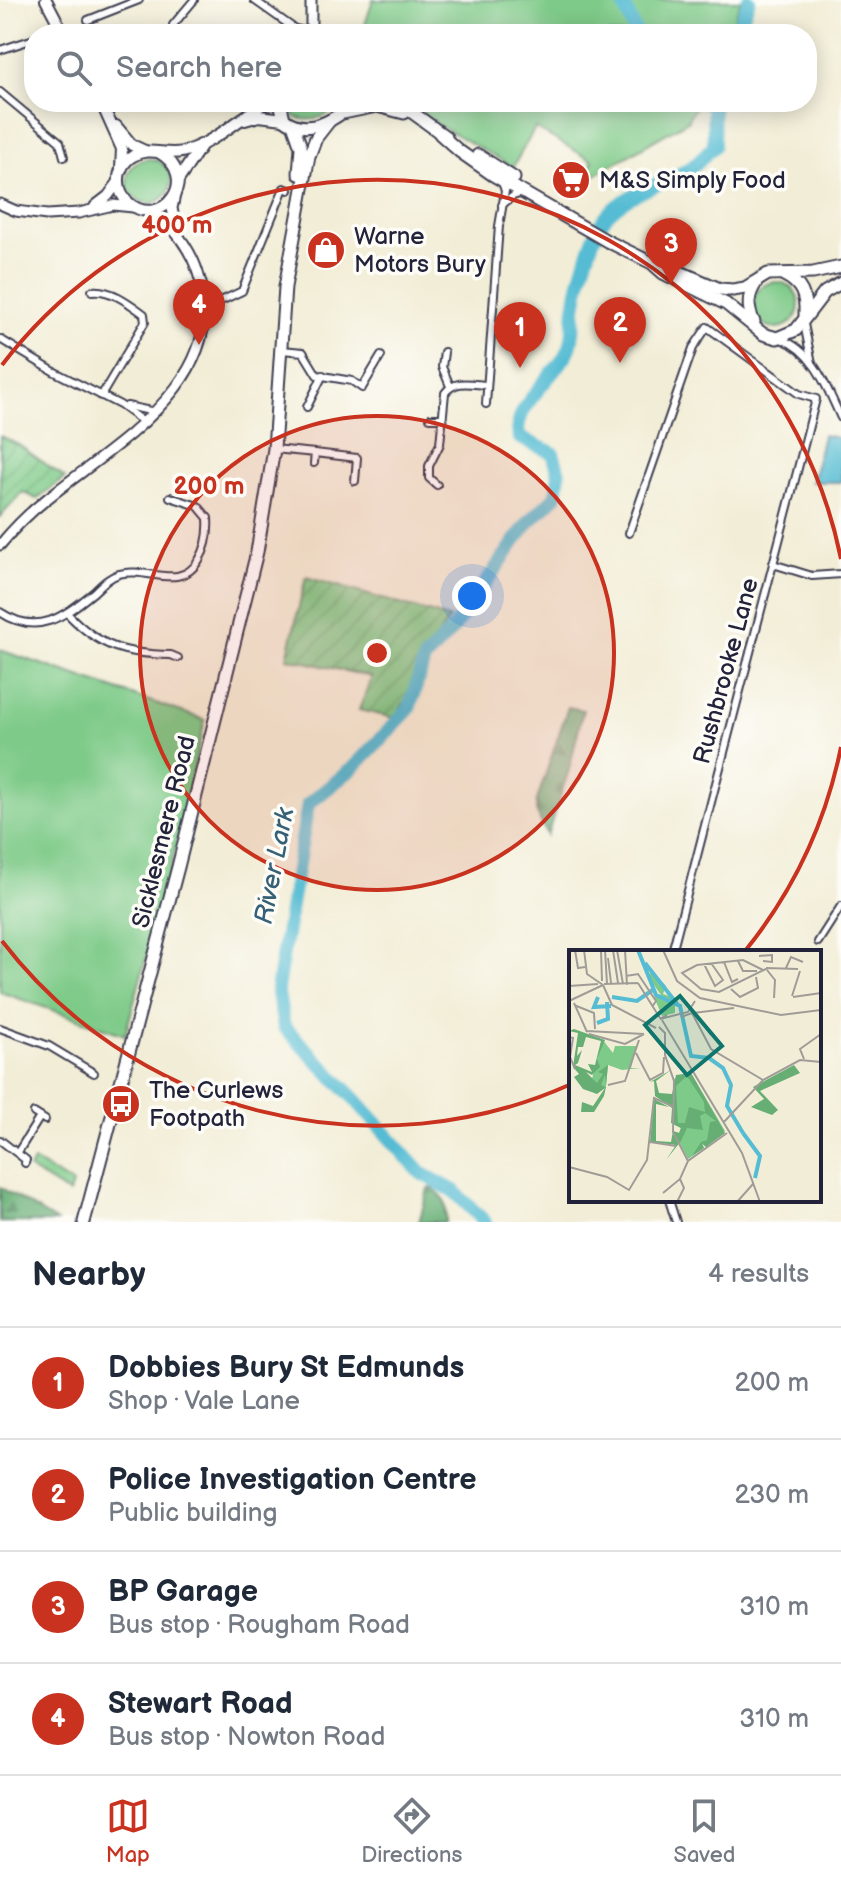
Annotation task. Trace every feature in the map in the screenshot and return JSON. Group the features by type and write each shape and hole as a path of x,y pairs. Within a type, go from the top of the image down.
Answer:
{"highway":[{"name":"Sicklesmere Road","path":"284,112 301,147 299,206"},
{"name":"Sicklesmere Road","path":"84,1222 245,601 266,505 274,449 285,287 313,144 341,112"},
{"path":"289,123 306,127 353,112"},
{"path":"398,112 423,122"},
{"path":"410,112 440,134 652,263 663,273 726,304 763,334 777,338 796,330 825,292 841,283"},
{"path":"440,134 459,151 501,179 587,226"},
{"path":"652,263 720,289 733,290 768,274 813,273 841,267"},
{"path":"780,273 801,287 806,302 804,317"},
{"path":"756,327 748,308 751,291 758,281"}],"main road":[{"path":"46,0 59,24"},
{"path":"106,112 122,149 119,181 126,200 133,207 152,211 161,208 175,195 179,179 202,144"},
{"path":"112,122 132,145 145,151 180,152 202,144 252,112"},
{"path":"239,121 259,116 289,123"},
{"path":"121,168 131,156 145,151"},
{"path":"158,152 176,168 179,179"}],"street":[{"path":"88,20 139,0"},
{"path":"174,24 194,0"},
{"path":"254,0 288,24"},
{"path":"311,0 311,24"},
{"path":"0,50 24,42"},
{"path":"0,92 60,142 64,157"},
{"path":"486,404 505,190 501,179"},
{"path":"92,208 108,196 119,181"},
{"path":"206,302 223,300 242,291 284,188 289,190"},
{"path":"502,205 513,196 524,193"},
{"path":"175,195 172,208 177,236"},
{"path":"0,204 16,211 47,215 79,213 113,205 133,207"},
{"path":"0,545 41,503 145,423 178,385 195,352 206,302 196,266 167,221 152,211"},
{"path":"92,291 104,290 135,307 144,314 145,322 101,396"},
{"path":"804,317 812,363"},
{"name":"Rushbrooke Lane","path":"629,533 693,348 707,327 799,394 816,399 673,950"},
{"path":"777,338 795,345 812,363 838,407 841,418"},
{"path":"0,339 120,405 145,423"},
{"path":"282,350 303,352 317,375 352,381 362,388 381,356"},
{"path":"444,352 442,367 450,386"},
{"path":"307,407 323,375"},
{"path":"437,485 429,478 429,466 440,444 445,393 457,383 486,385"},
{"path":"120,405 155,412"},
{"path":"430,418 442,418"},
{"path":"274,449 357,458 355,481"},
{"path":"314,463 315,453"},
{"path":"0,612 27,625 40,624 67,613 120,574 179,577 195,566 206,543 208,518 198,506 178,504 170,497"},
{"path":"773,564 812,576 841,574"},
{"path":"67,613 89,635 103,643 123,651 178,658"},
{"path":"818,942 841,906"},
{"path":"0,1028 49,1046 92,1069"},
{"path":"18,1152 40,1117"},
{"path":"0,1140 18,1152 26,1160 25,1163"},
{"path":"670,1202 676,1222"}],"green space":[{"path":"373,0 741,0 733,24 365,24"},
{"path":"293,112 332,112 309,120 295,117"},
{"path":"422,112 692,112 689,120 581,183 593,161 535,128 513,167 437,124"},
{"path":"149,159 165,165 171,181 165,197 149,203 133,197 127,181 133,165"},
{"path":"776,282 793,288 799,305 793,322 776,328 759,322 753,305 759,288"},
{"path":"0,436 19,445 65,478 37,499 23,492 0,517"},
{"path":"306,577 449,618 395,718 359,710 372,677 287,658"},
{"path":"0,650 205,720 170,871 125,1035 0,992"},
{"path":"568,707 583,710 569,770 547,835 536,811 536,803"},
{"path":"34,1161 72,1184 69,1194 29,1169"},
{"path":"0,1187 57,1222 0,1222"},
{"path":"432,1188 445,1202 446,1222 419,1222 428,1189"}],"water":[{"path":"823,435 838,438 841,482 812,482"}],"waterway":[{"name":"River Lark","path":"622,0 632,24"},
{"path":"740,24 749,0"},
{"name":"River Lark","path":"485,1222 454,1191 421,1173 354,1098 284,1027 277,988 308,804 353,768 409,709 424,660 454,627 528,523 556,496 559,473 553,453 520,438 518,427 521,416 569,350 580,282 602,222 626,199 692,167 714,146 713,112"}],"place":[{"name":"M&S Simply Food","path":"571,180"},
{"name":"Warne Motors Bury","path":"326,250"},
{"name":"BP Garage","path":"671,284"},
{"name":"Stewart Road","path":"199,345"},
{"name":"Police Investigation Centre","path":"620,363"},
{"name":"Dobbies Bury St Edmunds","path":"520,368"},
{"name":"The Curlews Footpath","path":"121,1104"}]}
